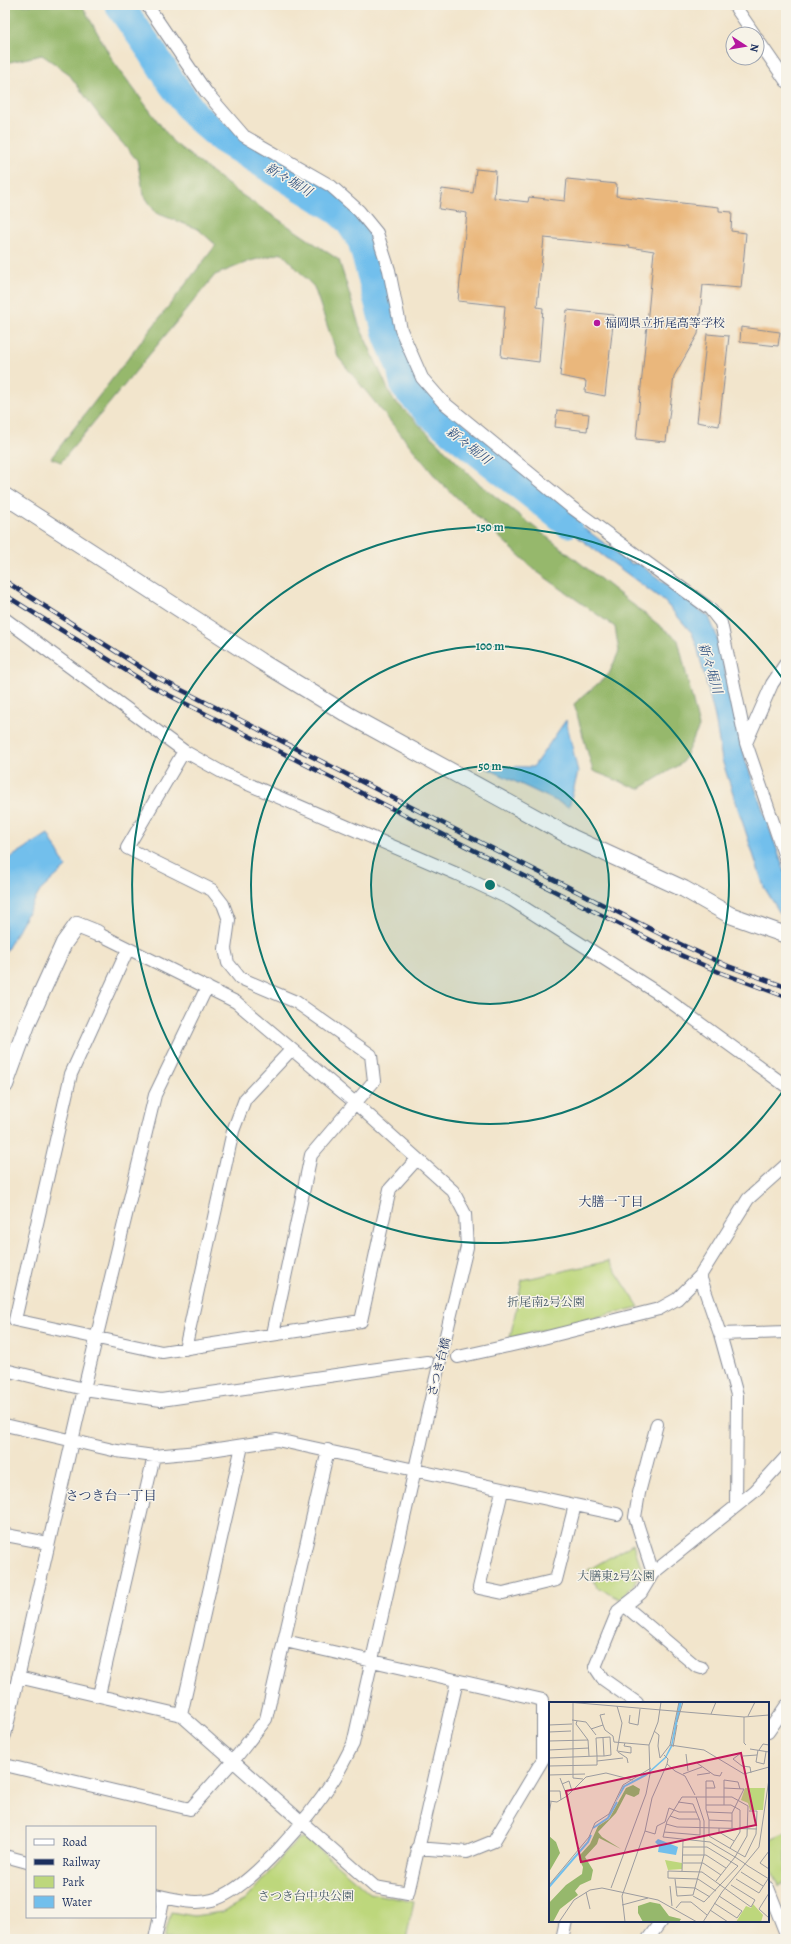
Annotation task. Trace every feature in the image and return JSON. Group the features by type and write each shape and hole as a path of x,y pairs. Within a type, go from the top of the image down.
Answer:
{"street":[{"path":"147,5 206,92 244,136 331,186 359,211 377,233 389,270 401,330 422,378 443,402 571,507 710,609 721,623 746,743 786,860"},
{"path":"734,5 748,26"},
{"path":"765,48 782,68 786,81"},
{"path":"5,496 260,661 350,716 574,838 684,889 730,915 782,933"},
{"path":"5,619 184,751 227,775 457,874 512,900 661,996 786,1086"},
{"path":"746,743 772,684 786,663"},
{"path":"184,751 127,848 212,890 223,904 229,920 225,949 228,963 240,978 296,1002 371,1055 374,1081 354,1102 311,1154 273,1334"},
{"path":"5,1085 28,1022 64,943 76,925 97,933"},
{"name":"さつき台橋","path":"97,933 236,1002 354,1102 453,1191 465,1214 467,1248 414,1471 353,1744 334,1779 301,1823 251,1878 231,1893 212,1901 194,1902 160,1896"},
{"path":"128,949 71,1074 15,1320 162,1352 361,1321 390,1189 417,1159"},
{"path":"5,1735 84,1389 155,1095 207,987"},
{"path":"185,1349 232,1131 245,1098 291,1050"},
{"path":"458,1357 539,1339 659,1309 677,1299 700,1276 748,1199 786,1165"},
{"path":"700,1276 720,1334 737,1395 736,1506"},
{"path":"720,1334 786,1332"},
{"path":"5,1370 84,1389 161,1400 427,1362"},
{"path":"653,1573 635,1517 639,1493 657,1424"},
{"path":"5,1425 116,1451 154,1456 242,1446 277,1440 328,1450 502,1491 617,1514"},
{"path":"181,1715 242,1446"},
{"path":"5,1765 190,1808 234,1760 266,1719 328,1450"},
{"path":"99,1695 154,1456"},
{"path":"636,1702 603,1680 595,1667 618,1611 641,1593 653,1573 756,1491 786,1457"},
{"path":"502,1491 479,1588 503,1593 556,1580 575,1506"},
{"path":"5,1537 6,1535 48,1543"},
{"path":"625,1606 696,1666 702,1668"},
{"path":"285,1641 543,1700 543,1759 494,1841 467,1852 417,1848"},
{"path":"18,1677 181,1715 234,1760 301,1823 375,1887 408,1893 417,1848 457,1681"},
{"path":"769,1731 786,1706"},
{"path":"5,1856 26,1862"},
{"path":"769,1891 786,1934"},
{"path":"155,1939 160,1896"},
{"path":"562,1939 566,1922"},
{"path":"648,1939 660,1922"}],"green space":[{"path":"5,5 82,5 113,61 173,142 236,191 339,260 359,325 392,398 477,482 678,640 699,727 682,763 639,789 593,771 574,704 609,674 619,651 615,627 536,571 438,480 338,357 314,287 282,253 250,261 215,275 61,462 51,458 216,245 198,229 156,213 144,195 137,160 104,122 68,73 42,55 5,63"},
{"name":"折尾南2号公園","path":"609,1261 639,1307 510,1338 522,1280"},
{"name":"大膳東2号公園","path":"633,1544 641,1566 634,1585 620,1599 597,1587 588,1570"},
{"path":"786,1832 786,1882 778,1886 769,1864 769,1840"},
{"name":"さつき台中央公園","path":"298,1839 307,1839 370,1893 414,1902 406,1939 164,1939 171,1912 194,1916 222,1912 245,1900"}],"water":[{"path":"541,496 632,564 638,563 709,617 716,634 746,762 786,875 786,923 764,887 722,760 715,717 697,646 692,633 664,601 533,504"},
{"path":"566,720 578,772 569,807 482,766 533,767"},
{"path":"48,834 66,867 40,891 5,953 5,861"}],"building":[{"path":"476,169 496,171 494,198 528,202 529,197 565,201 567,179 617,184 616,196 719,207 719,211 732,212 731,231 746,233 741,288 703,285 698,334 674,376 666,442 636,439 654,251 629,246 544,238 537,307 543,308 539,362 501,357 505,306 458,301 467,213 439,209 442,189 473,193"},
{"path":"567,310 614,315 605,396 585,392 586,381 560,376"},
{"path":"741,327 780,332 778,346 740,342"},
{"path":"707,334 729,336 719,426 697,422"},
{"path":"557,410 589,414 587,431 555,427"}],"waterway":[{"name":"新々堀川","path":"119,5 195,115 221,138 334,207 349,221 362,241 388,337 401,368 405,387 430,414 568,523"}],"railway":[{"path":"5,581 156,677 678,943 728,966 786,987"},
{"path":"5,595 151,686 674,952 719,972 786,997"}],"place":[{"name":"福岡県立折尾高等学校","path":"597,323"}],"district":[{"name":"大膳一丁目","path":"611,1201"},
{"name":"さつき台一丁目","path":"111,1495"}]}
